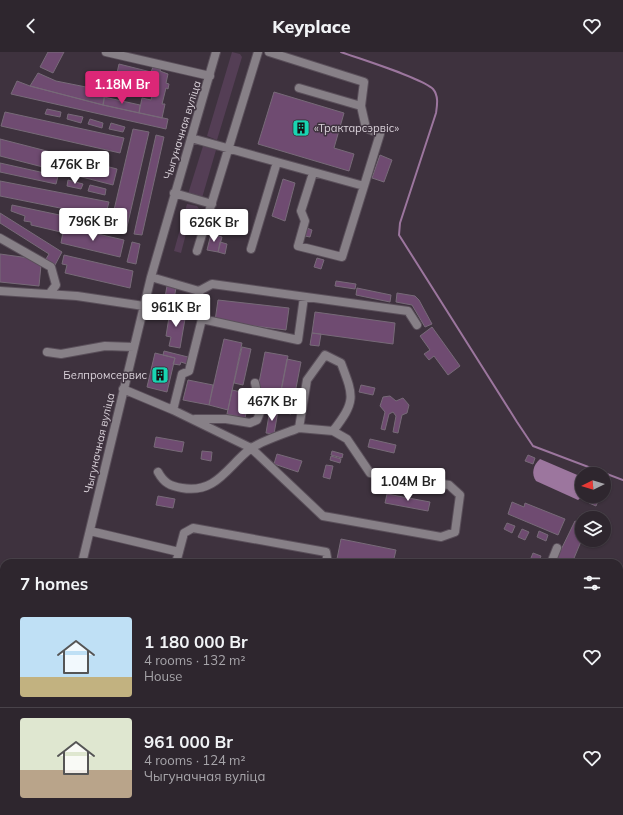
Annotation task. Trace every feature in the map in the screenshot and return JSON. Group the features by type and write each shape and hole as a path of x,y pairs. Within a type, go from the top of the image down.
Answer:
{"street":[{"path":"106,52 210,76"},
{"name":"Чыгуначная вуліца","path":"83,559 151,277 174,193 216,52"},
{"path":"197,251 258,52"},
{"path":"269,52 364,82 361,106 366,128 380,134 342,257 298,246 305,221 301,211 313,173"},
{"path":"300,88 361,106"},
{"path":"191,138 364,186"},
{"path":"251,249 277,162"},
{"path":"174,193 212,204"},
{"path":"0,238 51,267 56,285 50,293"},
{"path":"151,277 199,291 212,284 408,311 417,325"},
{"path":"0,291 50,293 144,306"},
{"path":"173,410 182,374 189,371 202,319 199,291"},
{"path":"202,319 298,340 304,297"},
{"path":"47,352 61,354 105,346 134,347"},
{"path":"298,428 307,380 325,355 341,363 351,390 348,412 333,432"},
{"path":"192,419 226,419 250,423 257,420 261,410 255,383"},
{"path":"123,389 173,410 251,448 323,516 441,537 455,532 460,495 449,485 370,473 347,439 333,432 298,428 251,448 232,468 207,487 193,490 174,487 163,482 158,472"},
{"path":"177,559 184,533 193,528 326,552 327,559"},
{"path":"90,531 179,552"},
{"path":"553,559 557,548"}],"shaded area":[{"path":"232,52 240,54 242,57 217,140 207,136"},
{"path":"203,146 216,150 202,198 188,194"},
{"path":"187,204 197,206 199,209 194,227 188,226 181,253 174,251"},
{"path":"540,459 575,474 575,499 536,481 534,478 534,470"}],"building":[{"path":"48,52 64,52 53,73 40,67"},
{"path":"119,64 151,72 153,67 161,69 160,71 168,74 166,83 169,84 168,89 166,88 162,104 165,104 162,118 139,113 142,98 151,100 152,96 114,86"},
{"path":"38,73 56,81 106,91 103,105 30,86"},
{"path":"17,81 30,86 103,105 168,119 166,129 11,94"},
{"name":"«Трактарсэрвіс»","path":"274,92 344,113 334,148 354,154 349,171 258,144"},
{"path":"104,97 140,105 139,113 103,105"},
{"path":"47,109 61,112 60,117 45,114"},
{"path":"5,112 124,138 120,153 1,126"},
{"path":"68,114 83,117 81,123 67,119"},
{"path":"90,119 103,123 102,128 88,124"},
{"path":"111,123 125,127 123,132 109,129"},
{"path":"133,129 149,132 126,231 110,227"},
{"path":"156,135 164,137 142,235 134,234"},
{"path":"0,139 117,169 113,185 0,156"},
{"path":"380,155 392,160 384,182 372,178"},
{"path":"0,163 58,176 56,184 0,172"},
{"path":"283,179 295,183 285,221 272,216"},
{"path":"68,180 83,184 81,189 67,186"},
{"path":"0,181 109,202 105,217 0,196"},
{"path":"90,185 106,189 105,195 88,191"},
{"path":"12,205 69,217 65,233 31,225 31,222 24,221 25,216 11,211"},
{"path":"0,213 62,252 55,265 46,259 49,254 0,223"},
{"path":"67,227 124,240 120,257 61,243 63,232 65,233"},
{"path":"307,228 312,230 310,237 305,236"},
{"path":"211,234 222,237 218,252 207,250"},
{"path":"132,242 140,244 136,264 127,262"},
{"path":"220,242 227,244 225,254 218,252"},
{"path":"0,254 29,258 41,265 39,286 0,282"},
{"path":"64,255 133,271 130,288 65,273 67,265 62,264"},
{"path":"317,258 324,260 321,269 314,267"},
{"path":"336,281 356,284 355,289 335,286"},
{"path":"167,286 176,288 174,299 176,300 175,304 183,306 182,313 170,311 171,306 167,305 168,298 165,297"},
{"path":"357,288 391,295 390,302 356,295"},
{"path":"397,293 415,296 419,300 432,324 425,327 412,305 396,302"},
{"path":"218,300 289,308 286,330 215,321"},
{"path":"170,311 186,313 180,348 169,346 171,337 166,336"},
{"path":"315,312 395,323 393,344 312,333"},
{"path":"432,327 460,366 448,375 434,356 429,360 424,354 430,350 420,336"},
{"path":"312,333 321,334 319,346 310,345"},
{"path":"224,339 242,343 228,410 209,405"},
{"path":"242,347 251,349 243,385 234,383"},
{"path":"164,351 188,357 187,364 181,362 180,365 173,364 175,358 163,355"},
{"path":"265,352 288,356 281,392 258,388"},
{"name":"Белпромсервис","path":"155,353 175,358 167,392 147,387"},
{"path":"287,359 301,362 291,414 277,411"},
{"path":"188,380 213,385 209,405 183,400"},
{"path":"361,385 375,388 373,395 359,392"},
{"path":"232,390 250,394 245,418 227,414"},
{"path":"390,396 396,401 403,398 409,405 407,413 402,415 398,433 393,432 396,416 393,412 389,414 385,430 381,429 385,412 380,406 383,397"},
{"path":"270,409 278,411 274,434 266,433"},
{"path":"156,437 184,442 182,452 154,447"},
{"path":"370,439 396,445 394,453 368,447"},
{"path":"202,451 212,452 211,461 201,459"},
{"path":"332,451 343,454 342,458 331,455"},
{"path":"277,454 302,461 298,472 274,464"},
{"path":"528,455 535,458 533,464 525,461"},
{"path":"331,456 341,459 340,463 330,460"},
{"path":"326,465 333,466 330,479 323,477"},
{"path":"387,494 430,502 428,511 385,503"},
{"path":"158,496 175,499 173,508 156,505"},
{"path":"512,502 524,507 525,503 565,519 558,535 508,514"},
{"path":"589,503 597,503 596,506"},
{"path":"575,521 575,547 579,547 574,559 556,559"},
{"path":"507,523 515,526 512,533 504,529"},
{"path":"522,529 529,532 525,540 518,537"},
{"path":"539,531 548,535 546,541 537,537"},
{"path":"341,539 396,550 394,559 337,559"},
{"path":"533,553 541,556 540,559 531,559"}],"waterway":[{"path":"341,52 417,80 427,85 435,92 437,101 436,113 400,223 399,235 517,422 533,446 623,480"}],"place":[{"name":"«Трактарсэрвіс»","path":"301,128"},
{"name":"Белпромсервис","path":"160,375"}]}
